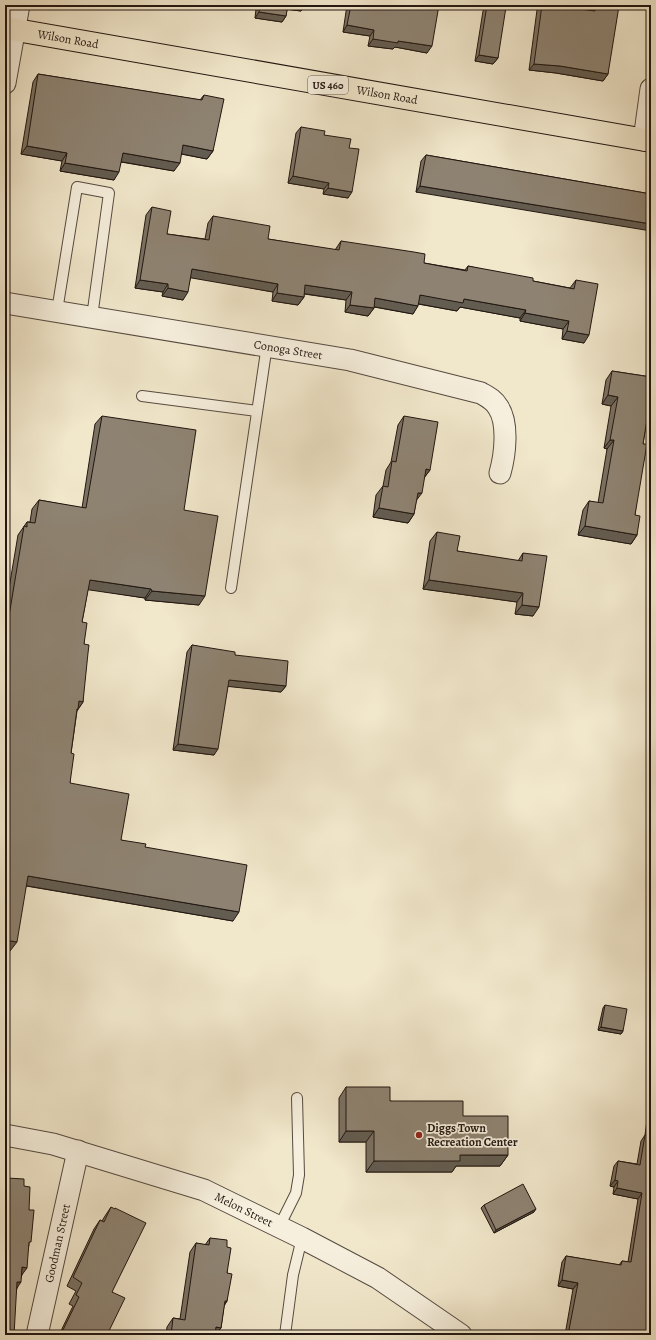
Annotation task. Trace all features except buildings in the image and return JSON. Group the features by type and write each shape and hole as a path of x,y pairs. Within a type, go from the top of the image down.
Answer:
{"main road":[{"name":"Wilson Road","path":"10,29 647,140"}],"street":[{"path":"5,83 10,29 19,5"},
{"path":"647,140 651,89"},
{"name":"Conoga Street","path":"5,303 267,345 350,360 481,393 491,399 499,407 503,418 505,444 500,473"},
{"name":"Melon Street","path":"5,1135 53,1144 204,1190 302,1238 378,1278 451,1333"},
{"name":"Goodman Street","path":"37,1335 78,1151"}],"lane":[{"path":"57,311 77,187 109,193 92,317"},
{"path":"231,588 267,345"},
{"path":"142,396 257,411"},
{"path":"279,1227 296,1193 299,1175 297,1098"},
{"path":"285,1335 293,1275 302,1238"}],"place":[{"name":"Diggs Town Recreation Center","path":"419,1135"}]}
